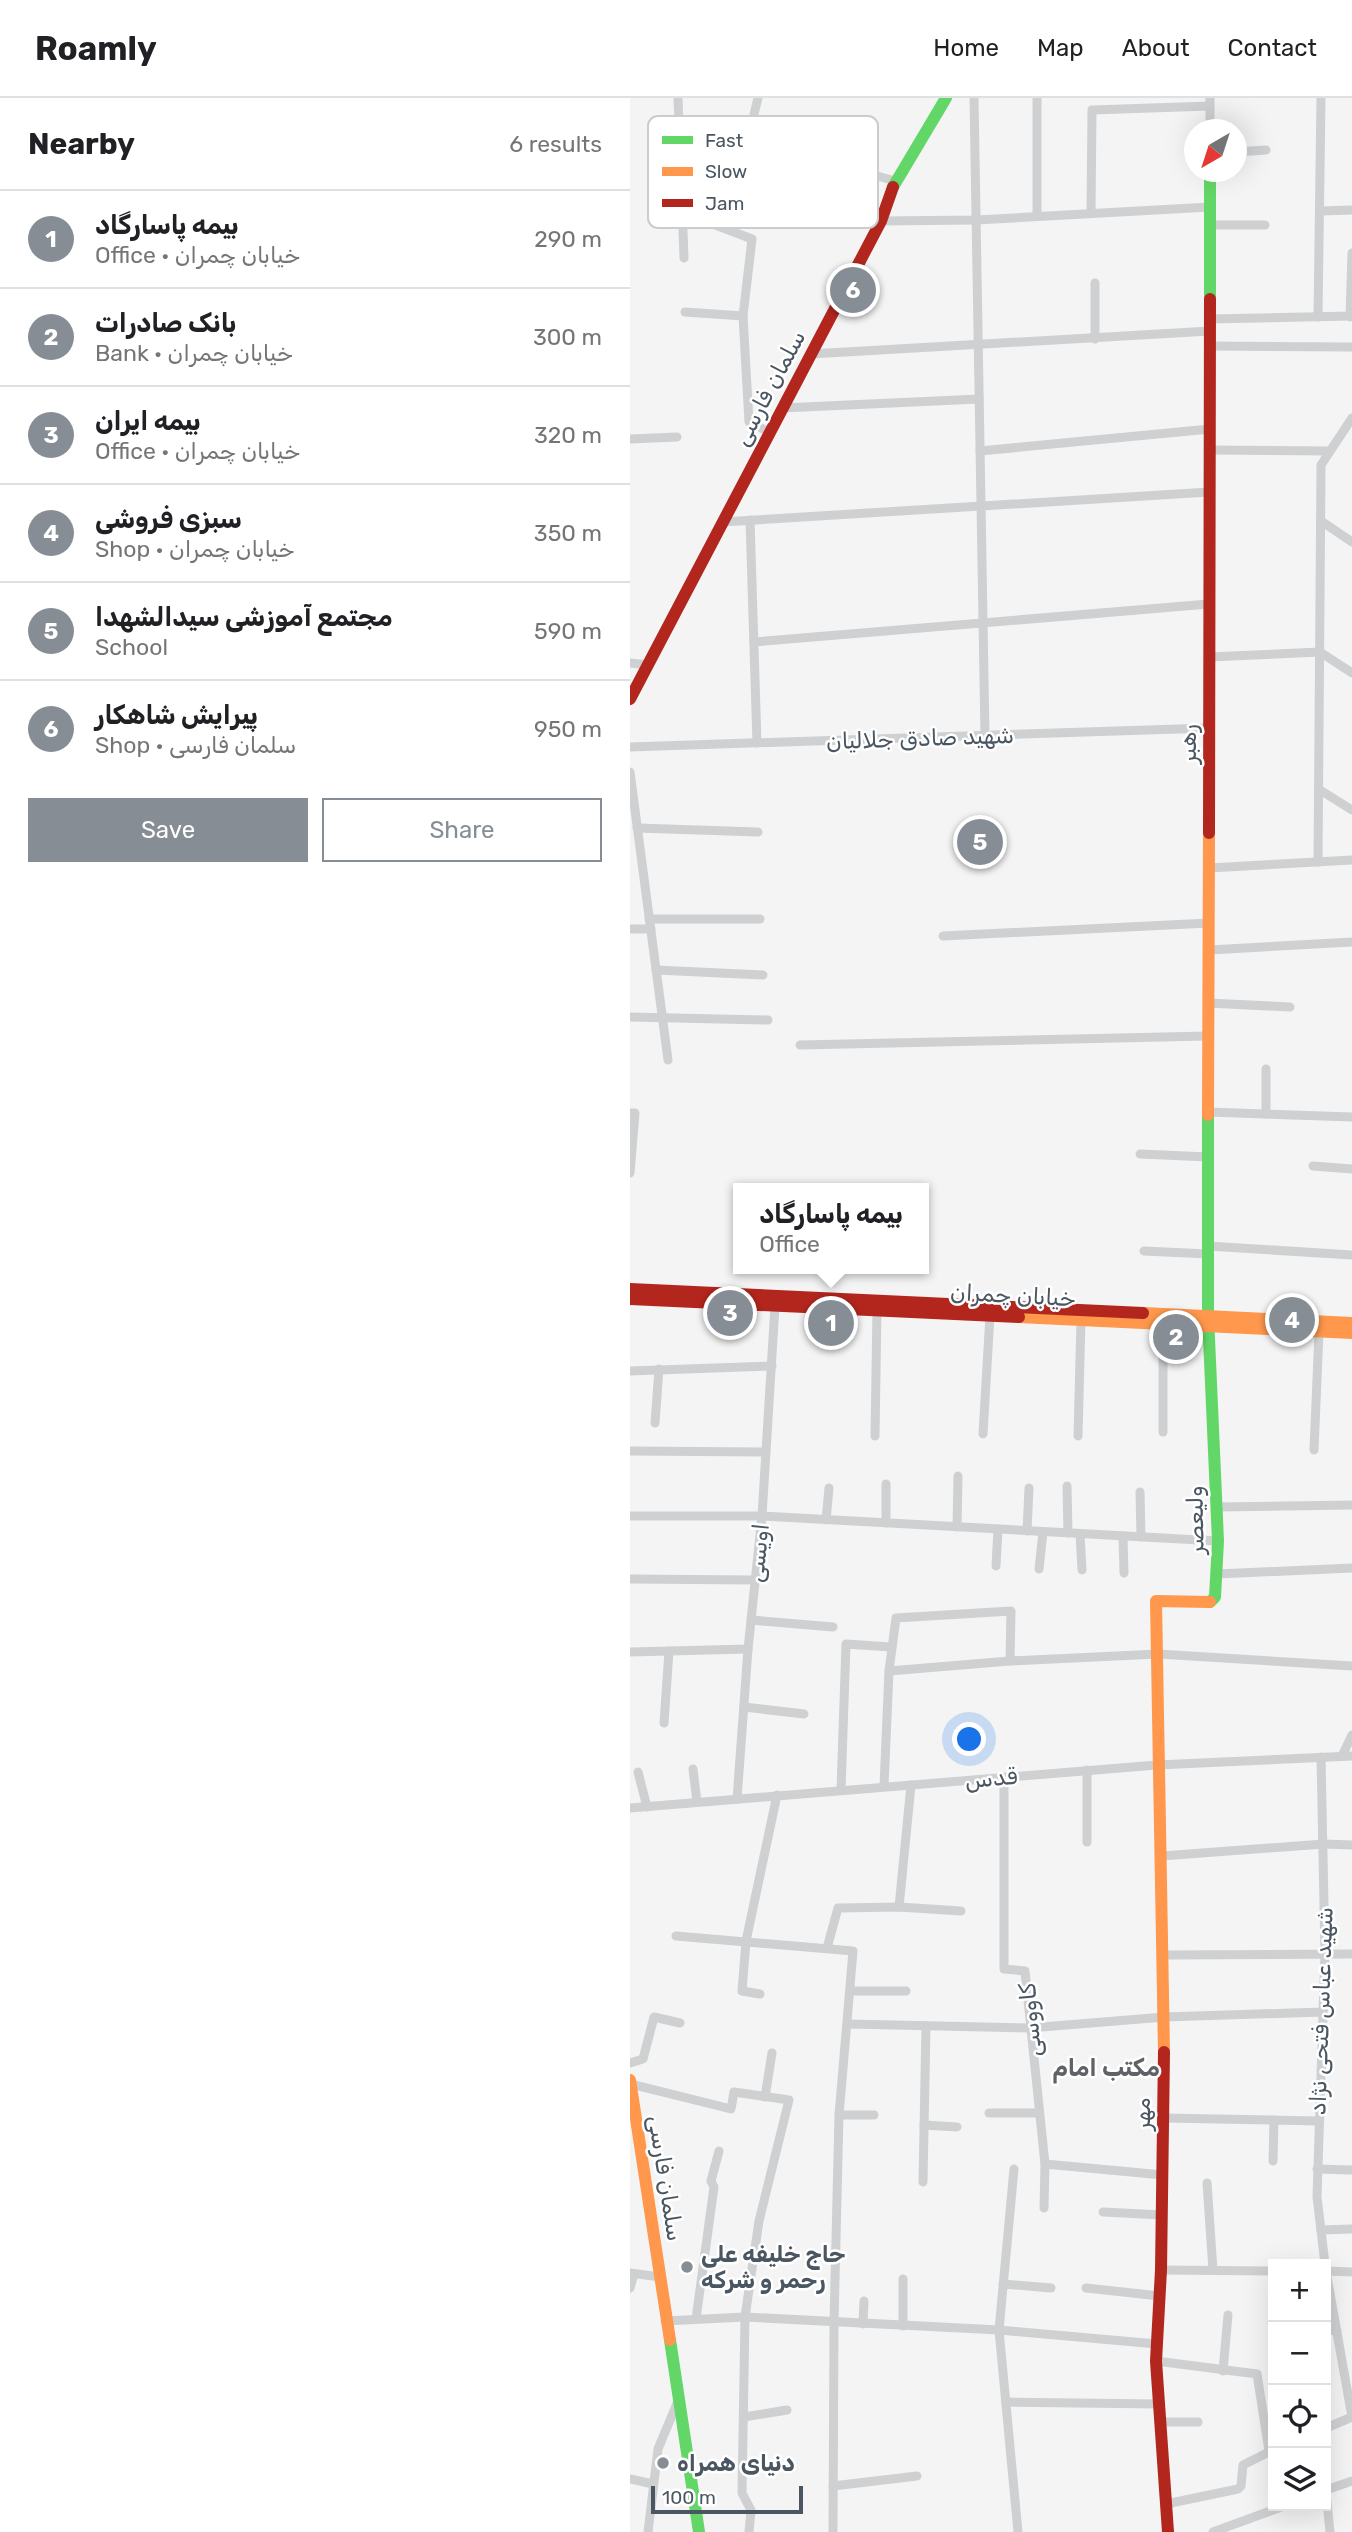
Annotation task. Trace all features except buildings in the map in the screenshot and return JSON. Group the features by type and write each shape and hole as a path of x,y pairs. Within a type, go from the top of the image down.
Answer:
{"main road":[{"name":"سلمان فارسی","path":"878,227 895,181 946,98"},
{"name":"رهبر","path":"1208,1322 1210,182"},
{"name":"سلمان فارسی","path":"630,699 877,228"},
{"name":"خیابان چمران","path":"630,1289 1208,1322 1352,1333"},
{"name":"خیابان چمران","path":"630,1300 877,1309 1163,1325 1208,1322 1352,1323"},
{"name":"ولیعصر","path":"1158,1654 1156,1601 1209,1602 1215,1597 1218,1541 1208,1322"},
{"name":"مهر","path":"1158,1654 1157,1765 1162,1856 1164,2017 1161,2270 1156,2361 1168,2532"},
{"name":"سلمان فارسی","path":"630,2082 699,2532"}],"street":[{"path":"678,98 680,116"},
{"path":"754,116 758,98"},
{"path":"974,98 985,736"},
{"path":"1037,98 1037,215"},
{"path":"1318,317 1321,98"},
{"path":"1091,212 1091,110 1210,102"},
{"path":"1247,151 1266,150"},
{"path":"878,176 895,181"},
{"path":"881,221 976,220 1210,207"},
{"path":"1320,211 1352,210"},
{"path":"1210,225 1265,225"},
{"path":"684,228 684,258"},
{"path":"723,228 752,239 743,316 749,422 769,432"},
{"path":"811,354 1095,339 1210,325 1351,316 1352,253"},
{"path":"1095,283 1095,339"},
{"path":"685,312 743,316"},
{"path":"1210,346 1352,347"},
{"path":"782,408 979,399"},
{"path":"1318,862 1321,465 1352,418"},
{"path":"980,451 1210,429"},
{"path":"630,439 677,437"},
{"path":"1210,450 1330,451"},
{"path":"722,522 1209,492"},
{"path":"750,520 757,743"},
{"path":"1321,521 1352,542"},
{"path":"754,642 1209,604"},
{"path":"1209,657 1320,652 1352,673"},
{"path":"630,663 649,665"},
{"name":"شهید صادق جلالیان","path":"630,747 1209,728"},
{"path":"630,772 668,1060"},
{"path":"1320,790 1352,810"},
{"path":"638,828 758,832"},
{"path":"1209,868 1352,860"},
{"path":"649,919 760,919"},
{"path":"943,936 1209,923"},
{"path":"630,929 651,929"},
{"path":"1209,950 1352,942"},
{"path":"656,970 763,975"},
{"path":"1209,1003 1290,1007"},
{"path":"630,1017 768,1020"},
{"path":"800,1045 1208,1036"},
{"path":"1266,1069 1266,1114"},
{"path":"1208,1112 1352,1117"},
{"path":"630,1113 635,1113 630,1173"},
{"path":"1140,1154 1208,1157"},
{"path":"1314,1166 1352,1169"},
{"path":"1144,1251 1208,1250 1352,1255"},
{"name":"اویسی","path":"737,1799 748,1649 762,1516 775,1306"},
{"path":"875,1436 877,1309"},
{"path":"983,1434 990,1315"},
{"path":"1079,1436 1081,1319"},
{"path":"1163,1325 1163,1432"},
{"path":"1314,1450 1319,1332"},
{"path":"630,1371 772,1366"},
{"path":"655,1423 659,1369"},
{"path":"630,1451 765,1452"},
{"path":"957,1527 958,1476"},
{"path":"886,1484 886,1523"},
{"path":"1067,1486 1068,1533"},
{"path":"826,1520 828,1488"},
{"path":"1027,1531 1029,1488"},
{"path":"1140,1492 1140,1537"},
{"path":"1216,1507 1352,1505"},
{"path":"630,1516 762,1516 1218,1541"},
{"path":"996,1566 998,1529"},
{"path":"1039,1569 1043,1532"},
{"path":"1080,1534 1082,1570"},
{"path":"1123,1536 1124,1573"},
{"path":"1217,1574 1352,1569"},
{"path":"630,1579 755,1580"},
{"path":"884,1786 889,1671 896,1618 1011,1611 1010,1661"},
{"path":"751,1620 832,1627"},
{"path":"841,1790 846,1644 892,1643"},
{"path":"630,1652 748,1649"},
{"path":"664,1723 669,1651"},
{"path":"889,1671 1010,1661 1158,1654 1352,1666"},
{"path":"744,1707 804,1714"},
{"path":"1347,1756 1352,1735"},
{"name":"شهید عباس فتحی نژاد","path":"1321,1756 1325,1953 1317,2197 1324,2259"},
{"name":"قدس","path":"630,1808 1087,1770 1347,1756"},
{"path":"693,1769 697,1802"},
{"path":"1087,1770 1087,1842"},
{"path":"638,1772 647,1807"},
{"name":"کاووسی","path":"1004,1777 1004,1969 1025,1971 1045,2164 1044,2208"},
{"path":"899,1907 911,1785"},
{"path":"760,1994 742,1991 746,1941 777,1795"},
{"path":"1162,1856 1352,1844"},
{"path":"827,1948 838,1908 899,1907 961,1911"},
{"path":"676,1936 853,1951 839,2115 833,2532"},
{"path":"1162,1955 1352,1954"},
{"path":"850,1991 906,1991"},
{"path":"848,2024 1030,2028 1164,2017 1323,2012"},
{"path":"630,2063 643,2059 654,2017 680,2023"},
{"path":"923,2182 926,2026"},
{"path":"765,2097 772,2053"},
{"path":"630,2082 731,2109 734,2092 789,2100 759,2221 745,2317 742,2493 751,2510 749,2532"},
{"path":"989,2113 1039,2113"},
{"path":"839,2115 874,2115"},
{"path":"1162,2118 1318,2121"},
{"path":"1273,2161 1274,2120"},
{"path":"925,2125 957,2127"},
{"path":"696,2319 714,2187 711,2180 719,2151"},
{"path":"1045,2164 1163,2175"},
{"path":"1014,2169 999,2330 1018,2532"},
{"path":"1317,2169 1351,2170"},
{"path":"1206,2183 1213,2270"},
{"path":"1103,2212 1162,2215"},
{"path":"1321,2230 1351,2229"},
{"path":"1161,2270 1268,2271"},
{"path":"1331,2271 1352,2272"},
{"path":"630,2288 632,2273 660,2277"},
{"path":"903,2279 903,2326"},
{"path":"1003,2284 1051,2288"},
{"path":"1086,2288 1160,2296"},
{"path":"863,2324 864,2301"},
{"path":"1331,2301 1352,2417 1331,2426"},
{"path":"1223,2371 1228,2315"},
{"path":"665,2321 745,2317 999,2330 1157,2344"},
{"path":"1331,2330 1336,2331"},
{"path":"1156,2361 1257,2374 1271,2448"},
{"path":"648,2532 658,2449 678,2399"},
{"path":"1006,2402 1159,2404"},
{"path":"744,2417 787,2410"},
{"path":"1160,2423 1198,2421"},
{"path":"1166,2504 1238,2489 1241,2486 1243,2465 1268,2452"},
{"path":"833,2486 917,2476"},
{"path":"630,2479 653,2484"},
{"path":"1331,2489 1352,2482"},
{"path":"1213,2532 1270,2511"},
{"path":"1328,2511 1331,2532"}],"traffic: fast":[{"path":"893,187 946,98"},
{"path":"1210,182 1210,299"},
{"path":"1208,1115 1208,1316 1218,1541 1215,1597 1210,1602"},
{"path":"670,2340 699,2532"}],"traffic: slow":[{"path":"1208,1115 1209,833"},
{"path":"1143,1313 1352,1323"},
{"path":"1019,1317 1352,1333"},
{"path":"1164,2052 1156,1601 1210,1602"},
{"path":"630,2080 670,2340"}],"traffic: jam":[{"path":"878,227 893,187"},
{"path":"630,699 877,228"},
{"path":"1209,833 1210,299"},
{"path":"630,1289 1143,1313"},
{"path":"630,1299 1019,1317"},
{"path":"1164,2052 1161,2270 1156,2361 1168,2532"}],"place":[{"name":"پیرایش شاهکار","path":"853,290"},
{"name":"مجتمع آموزشی سیدالشهدا","path":"980,842"},
{"name":"بیمه ایران","path":"730,1313"},
{"name":"سبزی فروشی","path":"1292,1320"},
{"name":"بیمه پاسارگاد","path":"831,1323"},
{"name":"بانک صادرات","path":"1176,1337"},
{"name":"حاج خلیفه علی رحمر و شرکه","path":"687,2267"},
{"name":"دنیای همراه","path":"663,2463"}],"district":[{"name":"مکتب امام","path":"1106,2068"}]}
